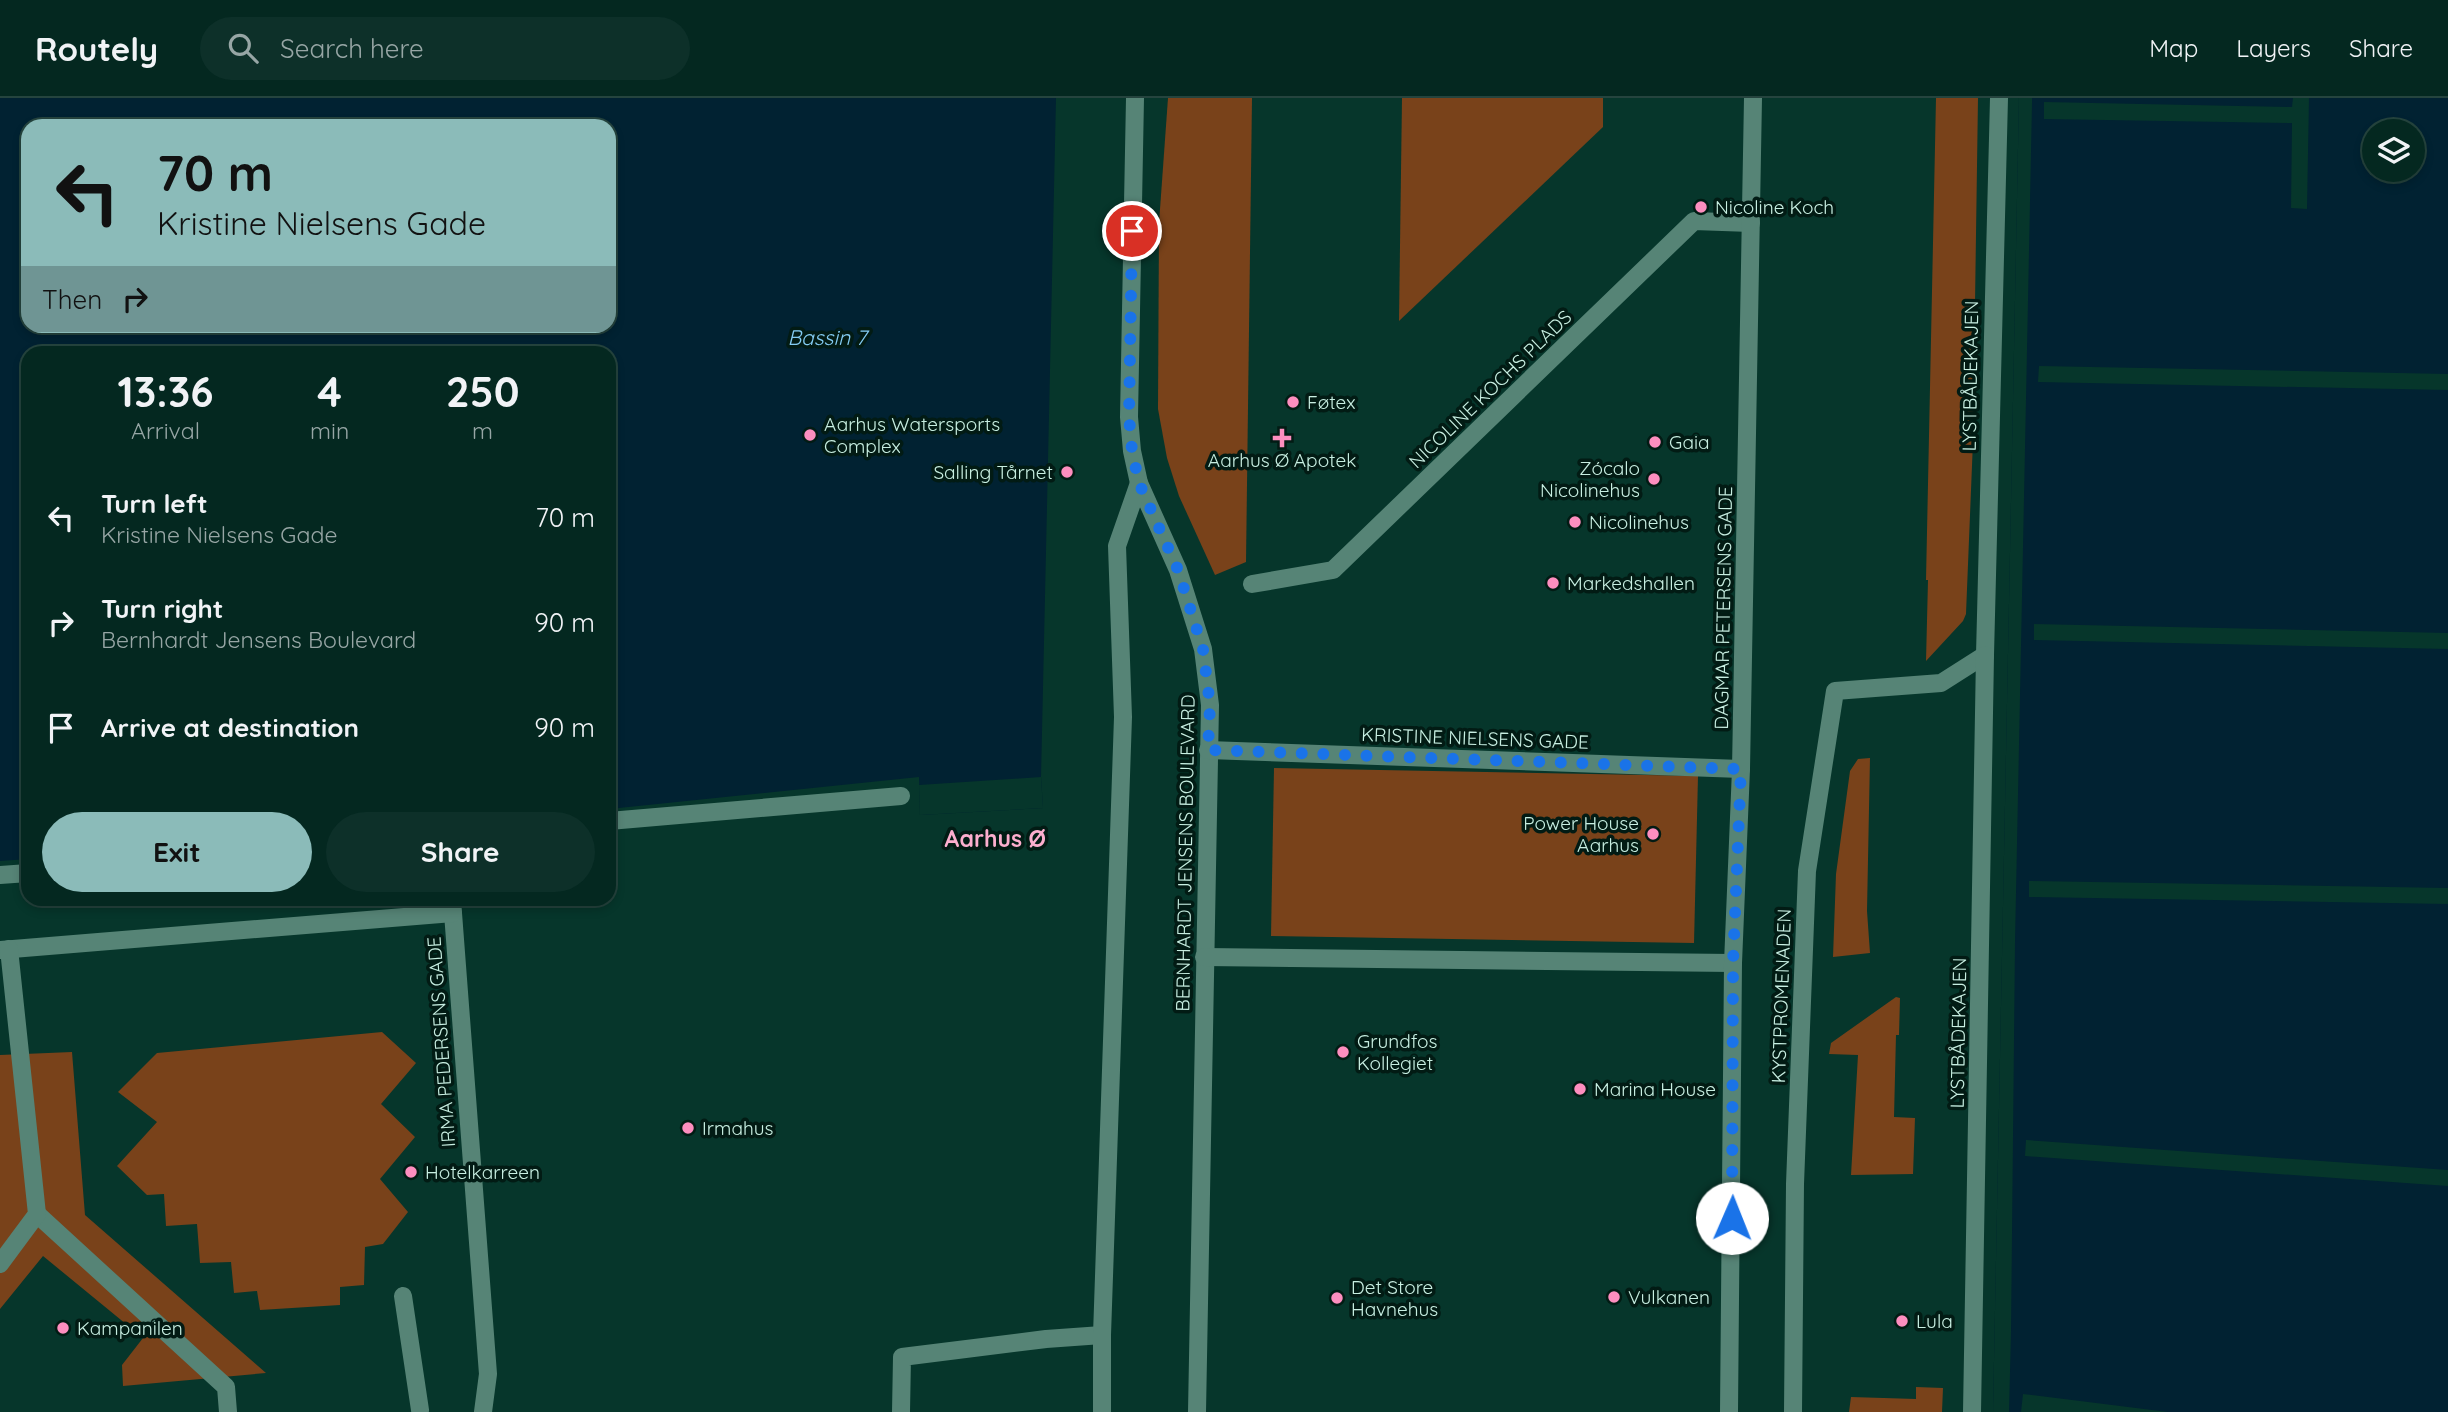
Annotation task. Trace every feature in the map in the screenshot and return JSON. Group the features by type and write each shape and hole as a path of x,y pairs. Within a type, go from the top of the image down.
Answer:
{"street":[{"name":"BERNHARDT JENSENS BOULEVARD","path":"1135,98 1129,417 1132,451 1139,483 1178,570 1203,649 1210,705 1197,1412"},
{"name":"DAGMAR PETERSENS GADE","path":"1729,1412 1733,963 1741,769 1753,98"},
{"name":"LYSTBÅDEKAJEN","path":"1972,1412 1985,655 1999,98"},
{"name":"NICOLINE KOCHS PLADS","path":"1252,584 1333,570 1694,221 1751,223"},
{"path":"1102,1412 1102,1335 1123,717 1116,546 1139,483"},
{"name":"KYSTPROMENADEN","path":"1793,1412 1795,1184 1807,871 1835,691 1941,683 1985,655"},
{"name":"KRISTINE NIELSENS GADE","path":"1208,750 1741,769"},
{"path":"616,820 901,796"},
{"path":"0,875 21,874"},
{"name":"IRMA PEDERSENS GADE","path":"4,950 453,906 488,1374 483,1412"},
{"path":"4,950 37,1214 226,1387 228,1412"},
{"path":"1204,957 1733,963"},
{"path":"0,1264 37,1214"},
{"path":"400,1412 422,1411 402,1296"},
{"path":"901,1412 902,1357 1046,1339 1102,1335"}],"shaded area":[{"path":"1168,98 1252,98 1246,562 1215,575 1179,496 1167,458 1158,409 1159,223"},
{"path":"1402,98 1603,98 1603,127 1399,321"},
{"path":"1936,98 1978,98 1973,441 1966,614 1963,621 1926,661 1926,580"},
{"path":"1870,758 1867,911 1870,953 1833,957 1836,874 1850,771 1858,759"},
{"path":"1274,768 1698,776 1694,943 1271,936"},
{"path":"1896,997 1900,998 1899,1035 1896,1035 1894,1117 1915,1118 1913,1174 1851,1175 1858,1055 1829,1054 1831,1043"},
{"path":"382,1032 416,1063 381,1104 415,1137 380,1179 408,1212 383,1244 365,1247 364,1285 340,1287 340,1305 260,1310 257,1291 234,1293 231,1262 200,1263 197,1224 166,1226 164,1194 147,1195 117,1166 157,1122 118,1092 157,1053"},
{"path":"72,1052 85,1215 266,1373 123,1386 122,1365 143,1338 43,1256 0,1309 0,1055"},
{"path":"1916,1387 1943,1388 1942,1412 1849,1412 1851,1397 1916,1399"}],"water":[{"name":"Bassin 7","path":"0,98 1056,98 1041,777 1043,808 920,815 919,777 616,808 616,346 21,346 21,860 0,861"},
{"path":"2019,98 2448,98 2448,1412 1993,1412"}],"pier":[{"path":"2019,98 2032,98 2032,103 2015,943 2011,1332 2009,1412 1993,1412"},
{"path":"2293,98 2309,98 2307,209 2291,208 2292,123 2044,119 2044,102 2292,107"},
{"path":"2039,366 2448,374 2448,390 2038,382"},
{"path":"2034,624 2448,633 2448,649 2034,640"},
{"path":"1041,777 1043,808 920,815 919,785"},
{"path":"2029,881 2448,888 2448,904 2029,897"},
{"path":"2026,1140 2448,1170 2448,1186 2025,1156"},
{"path":"2023,1394 2168,1412 2021,1412"}],"place":[{"name":"Nicoline Koch","path":"1701,207"},
{"name":"Føtex","path":"1293,402"},
{"name":"Aarhus Watersports Complex","path":"810,435"},
{"name":"Aarhus Ø Apotek","path":"1282,438"},
{"name":"Gaia","path":"1655,442"},
{"name":"Salling Tårnet","path":"1067,472"},
{"name":"Zócalo Nicolinehus","path":"1654,479"},
{"name":"Nicolinehus","path":"1575,522"},
{"name":"Markedshallen","path":"1553,583"},
{"name":"Power House Aarhus","path":"1653,834"},
{"name":"Grundfos Kollegiet","path":"1343,1052"},
{"name":"Marina House","path":"1580,1089"},
{"name":"Irmahus","path":"688,1128"},
{"name":"Hotelkarreen","path":"411,1172"},
{"name":"Vulkanen","path":"1614,1297"},
{"name":"Det Store Havnehus","path":"1337,1298"},
{"name":"Lula","path":"1902,1321"},
{"name":"Kampanilen","path":"63,1328"}],"district":[{"name":"Aarhus Ø","path":"995,839"}],"route":[{"path":"1132,231 1129,417 1132,451 1139,483 1178,570 1203,649 1210,705 1208,750 1741,769 1733,963 1732,1218"}]}
